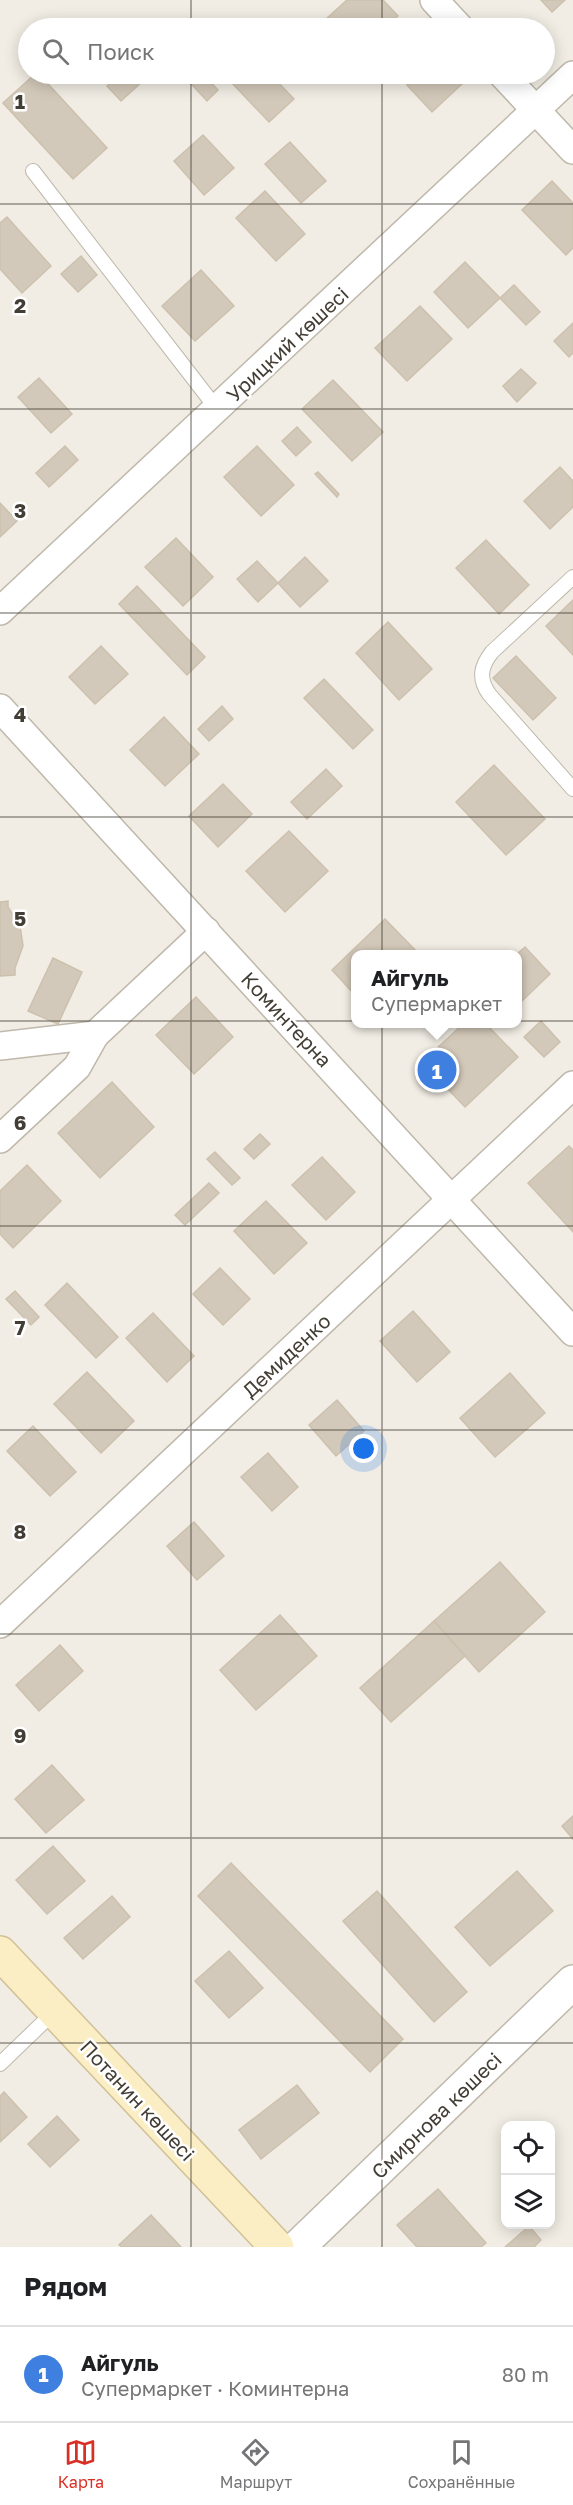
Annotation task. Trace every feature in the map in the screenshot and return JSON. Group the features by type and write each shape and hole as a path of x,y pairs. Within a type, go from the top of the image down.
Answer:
{"main road":[{"name":"Потанин көшесі","path":"0,1953 276,2247"}],"street":[{"path":"434,0 451,18"},
{"name":"Урицкий көшесі","path":"0,611 573,75"},
{"path":"511,84 573,150"},
{"name":"Коминтерна","path":"0,708 573,1332"},
{"path":"0,1139 77,1067 95,1035 206,931"},
{"path":"0,1046 95,1035"},
{"name":"Демиденко","path":"0,1624 573,1085"},
{"name":"Смирнова көшесі","path":"298,2247 573,1982"}],"lane":[{"path":"33,171 217,409"},
{"path":"573,577 492,652 484,662 481,673 482,684 489,694 573,789"},
{"path":"0,2064 54,2012"}],"building":[{"path":"347,0 383,0 398,16 396,18 327,18"},
{"path":"541,0 565,0 552,12"},
{"path":"24,84 48,84 107,148 73,179 3,103"},
{"path":"109,84 140,84 121,101 107,86"},
{"path":"191,84 212,84 218,90 207,101"},
{"path":"233,84 280,84 294,99 269,122"},
{"path":"408,84 462,84 432,112"},
{"path":"203,135 234,168 204,195 174,161"},
{"path":"290,142 326,181 301,203 265,164"},
{"path":"552,181 573,203 573,248 566,255 522,210"},
{"path":"265,191 305,234 276,261 236,218"},
{"path":"7,217 51,266 22,293 0,269 0,223"},
{"path":"81,256 97,275 78,292 61,274"},
{"path":"465,262 500,298 468,328 434,292"},
{"path":"201,270 234,306 195,341 162,306"},
{"path":"514,285 540,312 526,325 500,298"},
{"path":"420,306 452,339 407,381 375,348"},
{"path":"573,323 573,353 569,357 554,341"},
{"path":"521,369 536,383 517,402 503,386"},
{"path":"39,378 72,414 51,433 18,397"},
{"path":"333,380 383,432 352,461 302,409"},
{"path":"297,427 311,442 296,456 282,441"},
{"path":"65,446 78,460 49,487 36,473"},
{"path":"257,446 294,485 261,516 224,477"},
{"path":"560,467 573,481 573,507 550,529 524,501"},
{"path":"318,472 339,494 337,497 315,474"},
{"path":"0,503 17,521 0,537"},
{"path":"176,538 213,577 183,606 145,567"},
{"path":"486,540 529,585 499,614 456,568"},
{"path":"305,557 328,581 300,607 278,583"},
{"path":"257,561 278,583 258,602 237,579"},
{"path":"137,586 205,657 187,675 119,604"},
{"path":"573,600 573,655 546,626"},
{"path":"388,622 432,669 399,700 356,653"},
{"path":"101,646 128,674 95,704 69,677"},
{"path":"516,656 556,698 533,720 493,678"},
{"path":"324,679 373,730 353,749 304,698"},
{"path":"222,706 233,719 209,741 198,729"},
{"path":"164,717 199,754 165,786 130,750"},
{"path":"494,765 545,819 506,855 456,802"},
{"path":"326,769 342,786 307,819 291,802"},
{"path":"223,784 252,814 218,847 189,816"},
{"path":"289,831 328,871 285,912 246,871"},
{"path":"8,901 8,907 20,926 23,946 15,968 15,975 0,976 0,902"},
{"path":"385,919 415,950 353,950"},
{"path":"525,947 550,974 522,1001 522,950"},
{"path":"351,952 351,991 332,970"},
{"path":"53,958 82,972 58,1024 28,1011"},
{"path":"196,997 233,1037 194,1074 156,1035"},
{"path":"541,1021 560,1042 544,1057 524,1037"},
{"path":"459,1028 490,1028 518,1057 465,1107 422,1062"},
{"path":"112,1082 154,1127 100,1178 58,1133"},
{"path":"260,1134 270,1144 254,1159 244,1149"},
{"path":"569,1146 573,1150 573,1232 528,1183"},
{"path":"215,1152 240,1178 232,1185 207,1159"},
{"path":"322,1157 355,1192 326,1220 292,1185"},
{"path":"27,1165 61,1201 13,1248 0,1234 0,1191"},
{"path":"209,1183 219,1193 185,1225 175,1215"},
{"path":"266,1201 307,1243 274,1274 234,1231"},
{"path":"220,1268 250,1299 223,1325 193,1294"},
{"path":"67,1283 118,1337 96,1358 45,1305"},
{"path":"15,1291 39,1317 31,1325 6,1299"},
{"path":"413,1311 450,1352 417,1382 380,1341"},
{"path":"153,1313 194,1356 167,1382 126,1338"},
{"path":"87,1372 134,1421 101,1453 54,1404"},
{"path":"510,1373 545,1413 495,1457 460,1418"},
{"path":"337,1400 364,1431 336,1456 309,1425"},
{"path":"33,1426 76,1472 50,1496 7,1451"},
{"path":"268,1453 298,1487 272,1511 241,1477"},
{"path":"194,1522 224,1556 197,1580 167,1546"},
{"path":"500,1562 545,1612 479,1672 434,1621"},
{"path":"280,1615 317,1656 256,1710 220,1670"},
{"path":"434,1621 465,1656 391,1722 360,1688"},
{"path":"60,1645 83,1671 39,1711 16,1685"},
{"path":"52,1765 84,1800 46,1833 15,1799"},
{"path":"573,1816 573,1839 562,1826"},
{"path":"53,1846 85,1881 47,1914 16,1880"},
{"path":"231,1863 403,2039 370,2072 198,1896"},
{"path":"517,1871 553,1911 490,1966 455,1927"},
{"path":"377,1891 467,1992 434,2022 343,1921"},
{"path":"112,1896 130,1917 83,1959 64,1938"},
{"path":"229,1951 263,1988 229,2018 195,1981"},
{"path":"297,2085 319,2113 261,2159 239,2130"},
{"path":"4,2092 27,2117 0,2142 0,2096"},
{"path":"57,2116 79,2140 50,2167 28,2144"},
{"path":"438,2189 486,2243 481,2247 417,2247 397,2225"},
{"path":"151,2215 181,2247 122,2247 119,2245"},
{"path":"526,2229 532,2229 541,2240 534,2247 505,2247"}],"place":[{"name":"Айгуль","path":"437,1070"}]}
